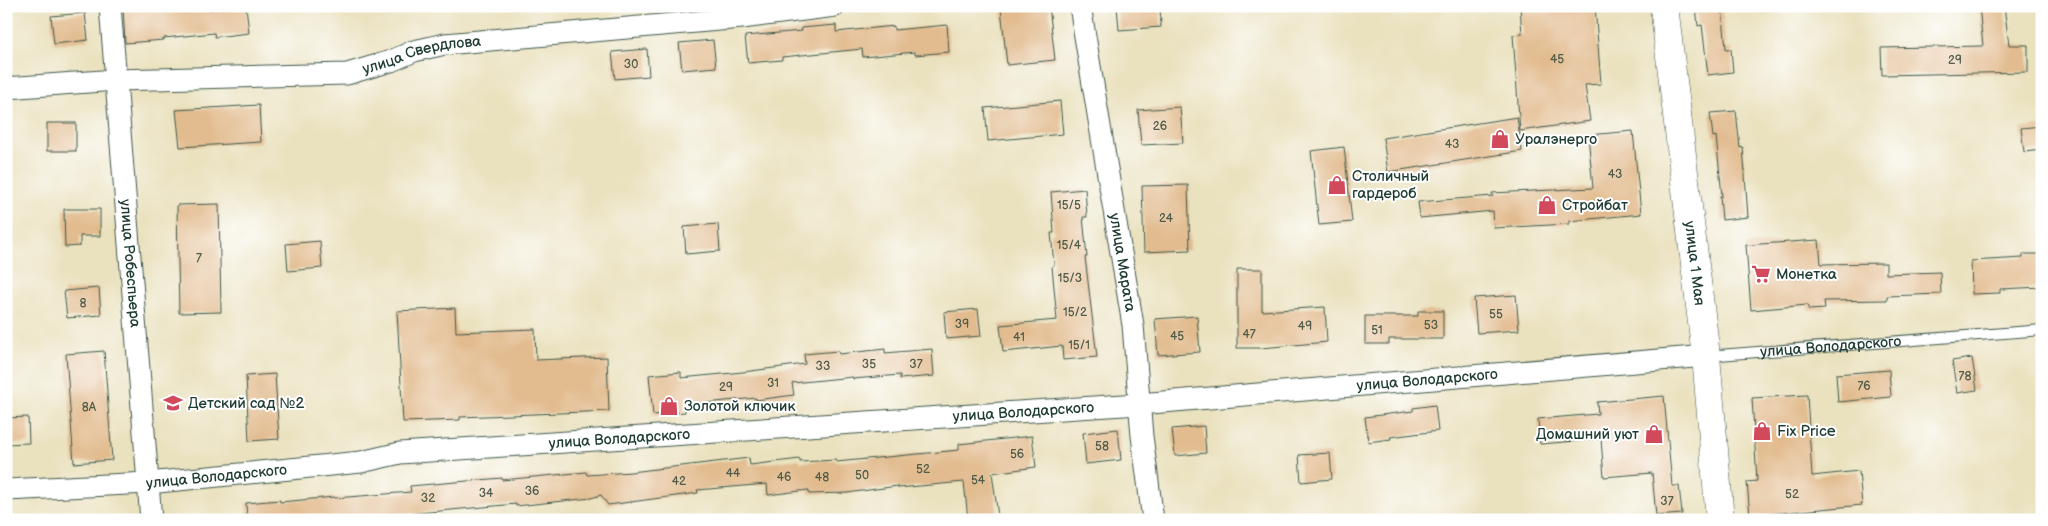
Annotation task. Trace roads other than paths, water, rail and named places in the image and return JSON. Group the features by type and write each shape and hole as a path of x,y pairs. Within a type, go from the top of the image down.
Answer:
{"main road":[{"name":"улица 1 Мая","path":"1664,6 1706,356 1720,520"}],"street":[{"name":"улица Робеспьера","path":"110,6 151,520"},
{"name":"улица Свердлова","path":"6,88 116,80 347,74 390,62 414,51 445,44 742,18 835,6"},
{"name":"улица Марата","path":"1080,6 1133,325 1139,404 1153,520"},
{"name":"улица Володарского","path":"6,490 148,483 361,462 400,453 1139,404 1706,356"}],"lane":[{"name":"улица Володарского","path":"1706,356 2042,330"}],"place":[{"name":"Уралэнерго","path":"1500,139"},
{"name":"Столичный гардероб","path":"1337,185"},
{"name":"Стройбат","path":"1547,205"},
{"name":"Монетка","path":"1761,274"},
{"name":"Детский сад №2","path":"173,403"},
{"name":"Золотой ключик","path":"669,406"},
{"name":"Fix Price","path":"1762,431"},
{"name":"Домашний уют","path":"1654,434"}]}
